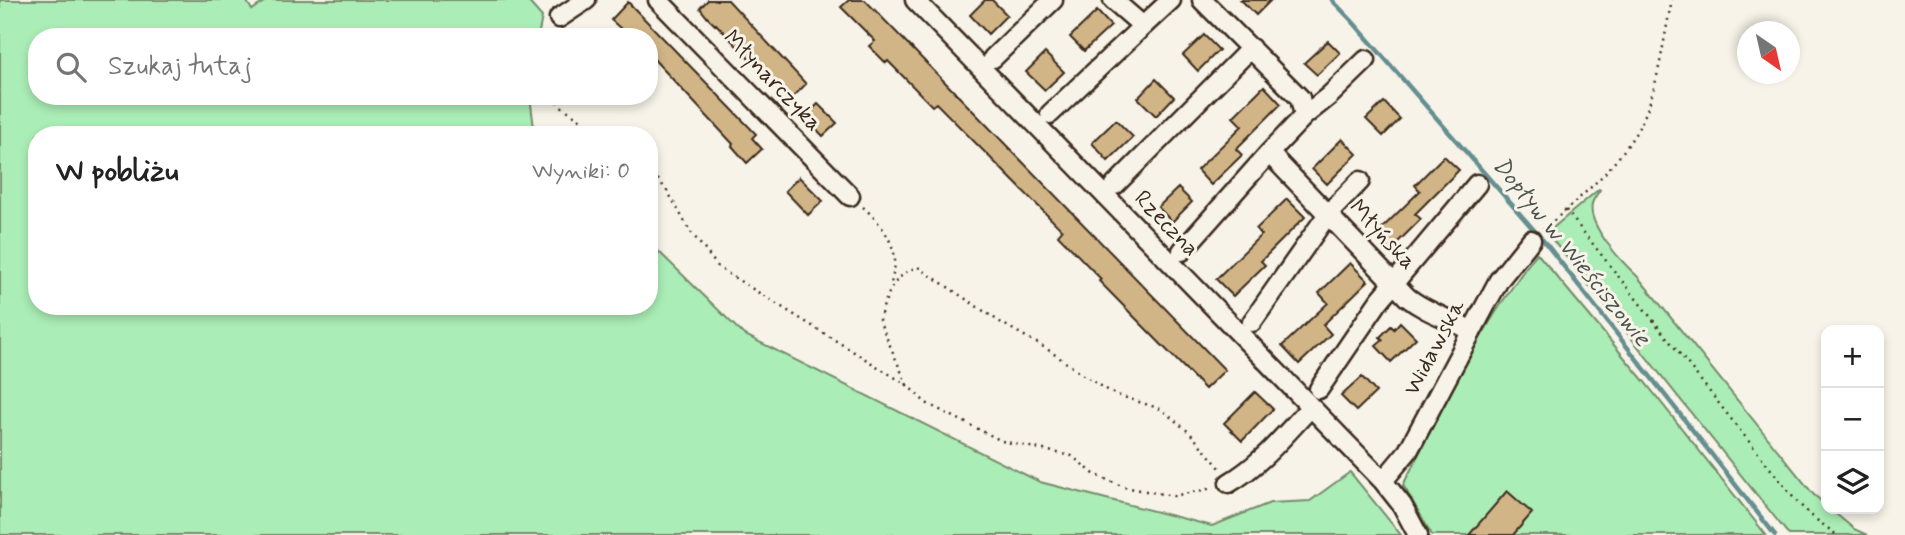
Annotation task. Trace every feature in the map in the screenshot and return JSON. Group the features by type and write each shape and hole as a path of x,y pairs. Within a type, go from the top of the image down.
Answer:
{"street":[{"path":"559,18 586,0"},
{"name":"Młynarczyka","path":"658,0 850,196"},
{"name":"Rzeczna","path":"915,0 1383,481 1402,505 1418,535"},
{"path":"993,58 1052,0"},
{"path":"1113,0 1143,26"},
{"path":"1050,114 1171,0"},
{"path":"1202,0 1300,99 1304,116"},
{"path":"1115,185 1251,48"},
{"path":"1182,251 1304,116 1366,60"},
{"name":"Młyńska","path":"1269,153 1394,284 1418,305 1472,331"},
{"path":"1252,323 1328,214 1360,181"},
{"path":"1319,389 1379,301 1477,184"},
{"name":"Widawska","path":"1383,481 1408,451 1499,280 1538,234"},
{"path":"1229,483 1258,464 1311,407"}],"path":[{"path":"1538,234 1595,185 1616,162 1639,128 1651,96 1672,0"},
{"path":"560,105 590,126"},
{"path":"658,180 690,231 719,268 907,385 926,404 939,411 1002,440 1072,456 1094,474 1124,487 1173,496 1229,483 1190,433 1161,409 1114,394 1047,349 999,322 918,267 909,270 891,286"},
{"path":"850,196 874,216 886,233 895,260 891,286 879,320 907,385"},
{"path":"1566,210 1796,501 1838,535"}],"green space":[{"path":"0,0 246,0 252,10 267,0 527,0 542,17 540,28 28,28 28,105 531,105 534,126 28,126 28,315 658,315 658,251 743,334 1040,482 1212,526 1270,503 1310,501 1350,472 1401,535 0,535"},
{"path":"1599,189 1593,202 1592,213 1608,244 1821,501 1821,514 1836,514 1854,529 1867,535 1789,535 1547,233"},
{"path":"1537,253 1644,381 1766,535 1432,535 1403,485 1481,336"}],"building":[{"path":"708,0 728,0 806,84 789,101 707,17 700,8"},
{"path":"849,0 865,0 1225,370 1205,389 1099,281 1101,279 1058,235 1062,230 936,103 932,106 888,61 886,63 869,46 875,41 841,7"},
{"path":"985,0 992,0 1007,15 988,34 970,15"},
{"path":"1241,0 1271,0 1256,15"},
{"path":"628,2 653,28 620,28 611,20"},
{"path":"1097,11 1111,26 1084,51 1070,37"},
{"path":"658,33 756,134 752,138 762,149 747,163 733,144 658,64"},
{"path":"1204,35 1219,50 1198,71 1183,55"},
{"path":"1328,41 1340,53 1317,75 1304,63"},
{"path":"1045,53 1064,72 1045,90 1026,72"},
{"path":"1156,79 1174,97 1156,116 1138,98"},
{"path":"1264,86 1281,104 1236,149 1242,155 1211,185 1197,170 1242,126 1233,117"},
{"path":"1384,102 1400,119 1383,136 1366,119"},
{"path":"818,104 837,123 823,136 805,117"},
{"path":"1116,120 1133,137 1108,161 1092,143"},
{"path":"1342,139 1357,154 1327,184 1312,169"},
{"path":"1444,156 1459,170 1415,214 1421,219 1391,249 1376,234 1420,191 1415,185"},
{"path":"799,177 823,201 808,215 785,191"},
{"path":"1178,188 1192,202 1172,222 1158,207"},
{"path":"1287,199 1305,217 1261,261 1265,265 1233,296 1216,279 1261,235 1256,229"},
{"path":"1350,263 1368,281 1323,325 1331,334 1299,364 1282,346 1328,303 1319,293"},
{"path":"1400,322 1416,338 1391,362 1376,346 1383,340 1380,337 1391,326 1394,329"},
{"path":"1362,377 1376,392 1356,411 1341,396"},
{"path":"1255,392 1273,409 1242,441 1224,423"},
{"path":"1507,491 1532,513 1513,535 1469,535"}],"waterway":[{"name":"Dopływ w Wieściszowie","path":"1332,0 1547,245 1775,535"}]}
